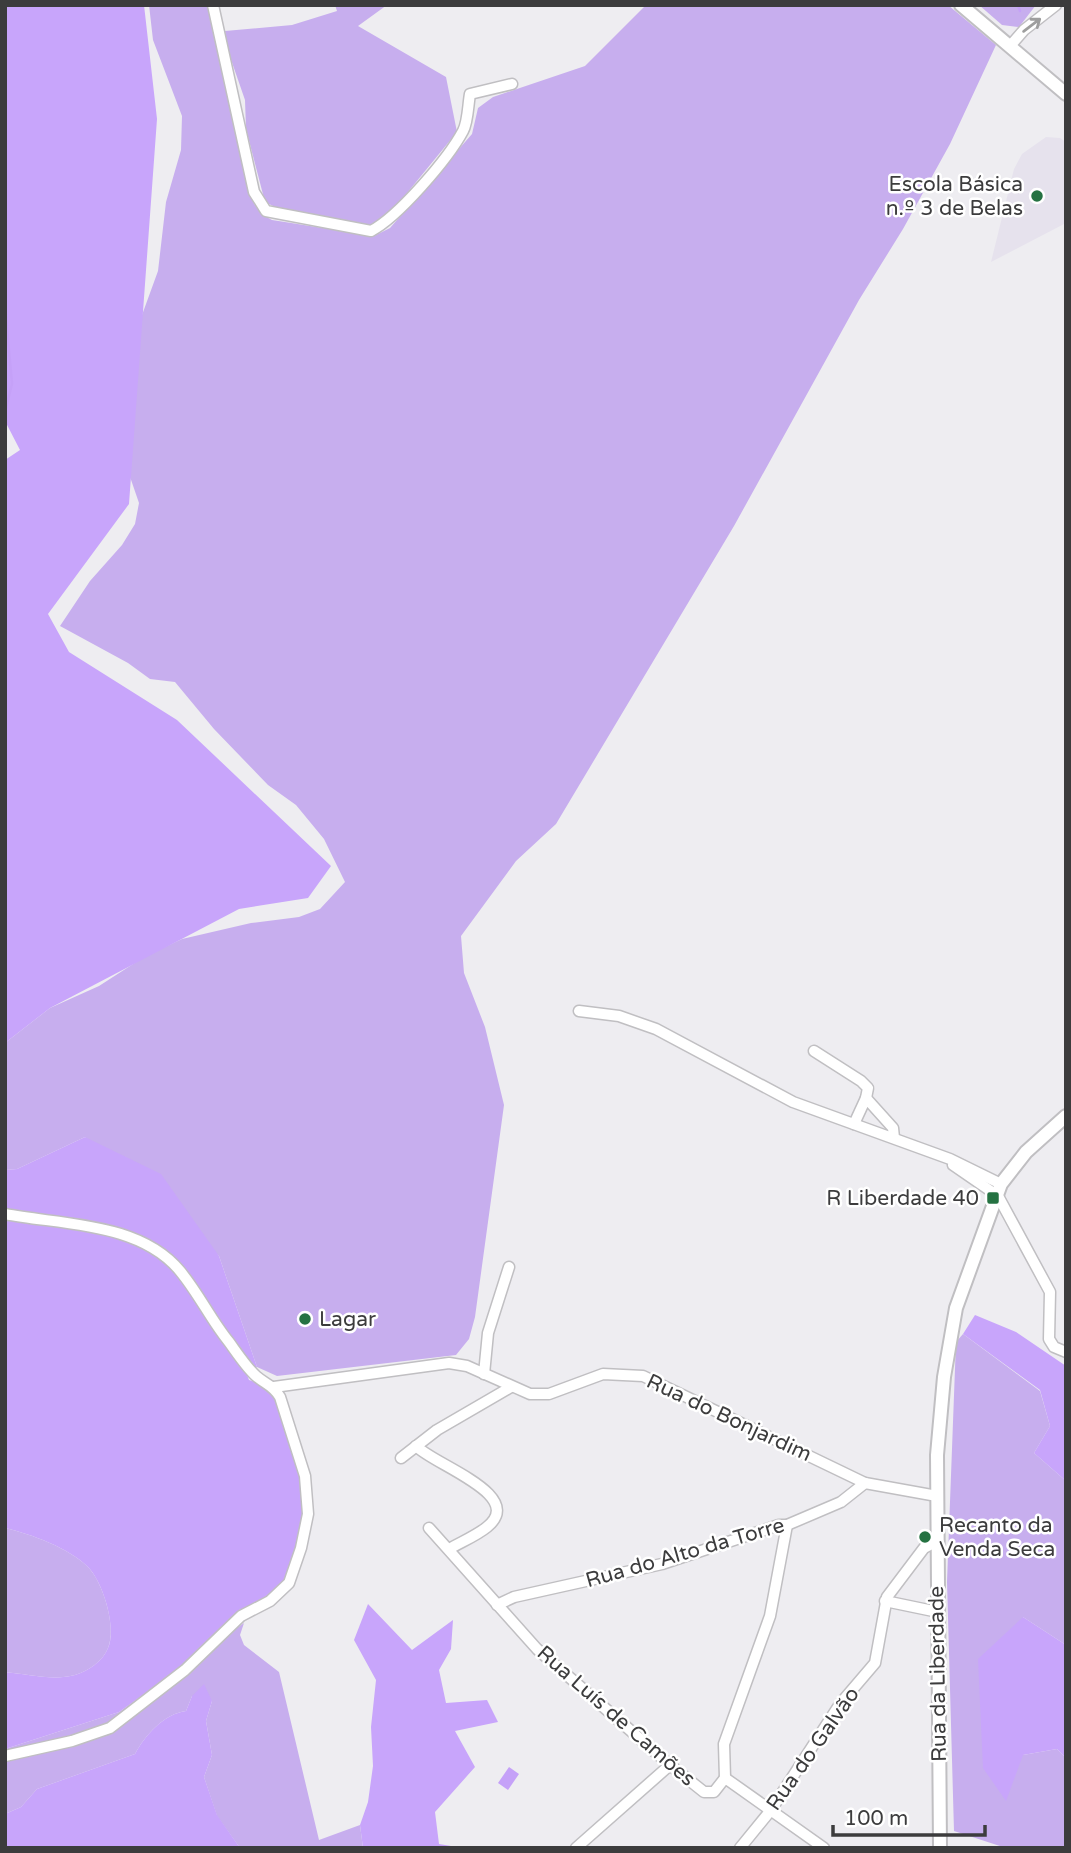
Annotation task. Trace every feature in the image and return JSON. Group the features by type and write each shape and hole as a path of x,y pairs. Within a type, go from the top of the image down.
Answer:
{"street":[{"path":"213,5 254,192 266,211 280,215 371,231 386,223 464,130 470,94 512,84"},
{"path":"961,5 1066,93"},
{"path":"1010,46 1024,30 1056,5"},
{"path":"579,1011 619,1016 656,1029 769,1091 945,1157 970,1179 1000,1190 1050,1292 1049,1339 1054,1347 1066,1352"},
{"path":"814,1051 868,1088 854,1124"},
{"path":"866,1098 893,1128 894,1138"},
{"name":"Rua da Liberdade","path":"940,1848 937,1455 944,1377 956,1308 1000,1190 1026,1152 1066,1116"},
{"path":"5,1214 107,1231 144,1244 168,1258 257,1376 274,1387 289,1417 305,1476 308,1514 301,1548 289,1583 270,1601 241,1616 185,1670 110,1728 72,1741 5,1756"},
{"path":"484,1374 488,1333 509,1267"},
{"name":"Rua do Bonjardim","path":"274,1387 449,1363 484,1374 530,1394 549,1394 603,1374 643,1376 865,1483 937,1496"},
{"path":"401,1458 437,1430 510,1387"},
{"path":"416,1446 425,1456 490,1491 497,1503 497,1515 488,1527 449,1549"},
{"name":"Rua do Alto da Torre","path":"498,1605 513,1597 662,1564 779,1525 788,1525 841,1502 865,1483"},
{"path":"725,1778 724,1744 770,1616 788,1525"},
{"name":"Rua Luís de Camões","path":"429,1528 537,1649 670,1765 704,1792 714,1793 725,1778 824,1848"},
{"name":"Rua do Galvão","path":"740,1848 771,1811 840,1704 875,1662 885,1601 924,1548 937,1541"},
{"path":"885,1601 938,1612"},
{"path":"576,1848 670,1765"}],"shaded area":[{"path":"5,5 144,5 157,119 129,504 48,614 69,652 177,720 331,866 308,898 239,909 50,1008 5,1043 5,460 20,450 5,421"},
{"path":"149,5 207,5 248,185 254,203 261,212 272,220 374,236 390,228 472,134 478,108 493,97 585,66 646,5 948,5 996,45 950,144 903,229 859,300 734,526 556,824 516,861 461,936 464,973 485,1027 504,1105 475,1317 469,1339 456,1355 277,1376 257,1367 219,1256 85,1137 17,1169 5,1170 5,1043 50,1008 99,986 144,957 182,939 251,923 299,917 320,909 345,882 324,839 296,805 268,785 214,729 175,682 150,679 128,663 60,626 90,581 122,545 135,524 139,503 117,439 142,315 158,271 166,202 181,150 182,116 153,40"},
{"path":"335,5 387,5 358,26 446,77 457,132 385,220 375,226 281,210 265,202 246,129 245,100 227,48 225,31 292,25 337,11"},
{"path":"979,5 1036,5 1019,27 1002,25"},
{"name":"Escola Básica n.º 3 de Belas","path":"1046,137 1060,138 1066,142 1066,223 991,262 1014,169 1022,154"},
{"path":"85,1137 161,1174 219,1256 257,1367 246,1372 249,1380 271,1387 293,1446 301,1479 303,1513 300,1545 289,1573 270,1596 239,1610 228,1626 187,1664 119,1712 5,1749 5,1672 49,1677 75,1675 99,1661 106,1653 110,1639 107,1606 99,1583 88,1567 70,1553 49,1543 5,1528 5,1170 17,1169"},
{"path":"975,1315 1016,1332 1066,1366 1066,1481 1034,1453 1050,1426 1040,1390 963,1334"},
{"path":"963,1334 1040,1391 1050,1426 1034,1453 1066,1481 1066,1645 1023,1617 1023,1755 1057,1749 1066,1758 1066,1848 1006,1848 954,1831 947,1582 956,1342"},
{"path":"5,1528 60,1548 80,1560 94,1574 107,1606 111,1629 106,1653 90,1668 67,1677 40,1677 5,1672"},
{"path":"368,1604 412,1650 453,1620 451,1649 439,1670 446,1703 487,1700 498,1722 455,1731 475,1767 435,1812 439,1844 463,1848 363,1848 360,1825 368,1802 373,1766 371,1727 376,1680 354,1640"},
{"path":"1023,1617 1066,1645 1066,1758 1057,1749 1023,1755 1006,1801 983,1768 978,1659"},
{"path":"244,1623 240,1635 244,1645 279,1672 319,1840 360,1825 363,1848 240,1848 217,1816 204,1777 212,1755 206,1721 212,1701 192,1696 186,1711 170,1716 156,1726 135,1754 37,1789 21,1807 5,1814 5,1749 119,1712"},
{"path":"204,1684 212,1701 206,1721 212,1755 204,1777 217,1815 240,1848 5,1848 5,1814 21,1807 37,1789 135,1754 156,1726 170,1716 186,1711 192,1696"},
{"path":"509,1767 519,1774 508,1790 498,1783"}],"waterway":[{"path":"1018,5 1020,11"},
{"path":"5,306 12,384 5,412"}],"place":[{"name":"Escola Básica n.º 3 de Belas","path":"1037,196"},
{"name":"R Liberdade 40","path":"993,1198"},
{"name":"Lagar","path":"305,1319"},
{"name":"Recanto da Venda Seca","path":"925,1537"}]}
